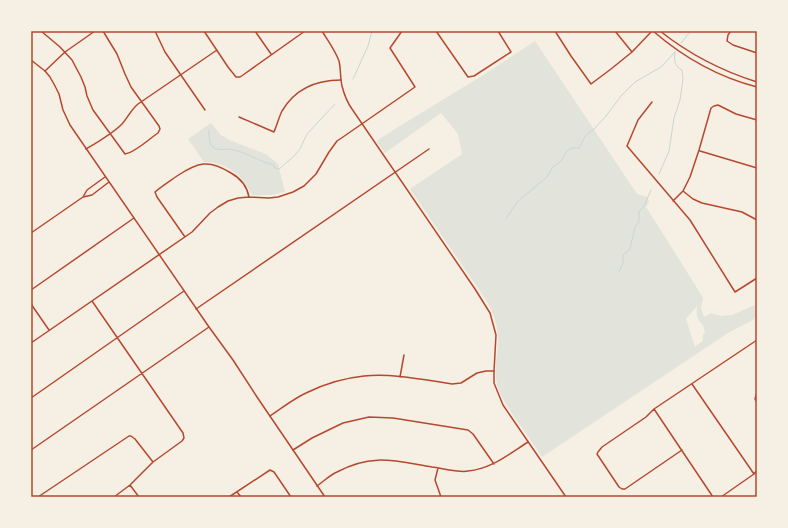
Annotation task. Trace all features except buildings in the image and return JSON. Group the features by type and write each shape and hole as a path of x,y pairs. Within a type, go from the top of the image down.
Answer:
{"street":[{"path":"41,31 72,60 85,87 93,110 125,154 132,152 158,133 160,128 129,83 117,54 102,31"},
{"path":"45,71 65,52 95,31"},
{"path":"155,31 165,52 205,110"},
{"path":"204,31 236,77 240,77 305,31"},
{"path":"255,31 271,55"},
{"path":"322,31 334,48 337,56 341,80 348,104 474,286 490,313 496,335 494,383 503,405 566,497"},
{"path":"31,343 185,237 197,228 207,215 228,201 249,197 278,197 293,192 304,186 316,174 337,141 415,87 390,48 402,31"},
{"path":"436,31 468,77 480,73 511,52 498,31"},
{"path":"555,31 591,84 632,52 652,31 672,47 715,72 757,87"},
{"path":"615,31 632,52"},
{"path":"660,31 686,50 714,65 757,82"},
{"path":"731,31 728,35 727,41 733,45 757,53"},
{"path":"86,149 121,124 132,109 141,102 217,50"},
{"path":"31,60 50,77 56,86 66,117 86,149 209,328 233,360 325,497"},
{"path":"239,117 274,132 282,111 290,100 300,91 321,81 341,80"},
{"path":"652,102 638,120 627,146 690,220 735,292 757,278"},
{"path":"673,201 683,192 692,172 711,108 718,105 736,114 757,120"},
{"path":"196,309 429,149"},
{"path":"699,150 757,168"},
{"path":"185,237 155,192 189,168 197,165 211,164 222,168 238,178 245,186 249,197"},
{"path":"83,197 87,190 106,177"},
{"path":"31,233 83,197 92,195 109,182"},
{"path":"683,192 692,199 702,203 742,212 757,220"},
{"path":"31,290 134,218"},
{"path":"31,398 184,291"},
{"path":"92,301 184,433 184,438 182,441 153,462 130,485 114,497"},
{"path":"31,304 50,330"},
{"path":"31,450 209,328"},
{"path":"682,450 625,489 619,488 597,454 602,448 646,417 654,409 757,340"},
{"path":"400,377 404,355"},
{"path":"270,416 305,394 348,378 388,376 452,384 461,383 477,373 494,371"},
{"path":"692,384 754,474"},
{"path":"757,392 755,399 757,404"},
{"path":"654,409 712,497"},
{"path":"293,450 312,438 343,423 369,417 393,418 468,430 473,434 494,464"},
{"path":"38,497 130,436 135,439 153,462"},
{"path":"317,486 336,472 359,462 376,459 467,472 494,464 529,442"},
{"path":"438,468 435,480 441,497"},
{"path":"229,497 271,470 274,472 291,497"},
{"path":"721,497 754,474 757,470"},
{"path":"130,485 139,497"},
{"path":"237,492 241,497"}],"shaded area":[{"path":"535,41 637,194 647,197 649,202 646,207 703,298 701,308 704,317 711,313 721,316 732,315 757,304 757,316 753,320 728,333 542,457 508,408 497,384 496,364 498,331 490,308 410,189 462,154 458,134 441,113 385,153 377,142 390,132 485,74","holes":["697,306 697,317 703,325 705,332 703,335 703,341 695,347 686,319"]},
{"path":"211,123 221,135 229,140 266,154 278,164 285,192 270,195 252,195 248,187 232,170 211,162 204,162 188,139"}],"waterway":[{"path":"353,79 368,46 372,31"},
{"path":"681,43 691,31"},
{"path":"659,174 669,151 674,118 680,100 683,79 682,70 677,67 675,62 675,52"},
{"path":"506,219 517,202 546,178 553,167 560,162 567,151 572,148 579,148 586,135 594,129 621,96 635,82 661,67 675,52"},
{"path":"209,130 210,144 216,149 230,149 239,151 274,165 275,168 279,169 300,149 307,134 335,104"},
{"path":"619,272 623,263 623,255 630,249 635,227 639,222 639,212 644,206 651,190"}]}
